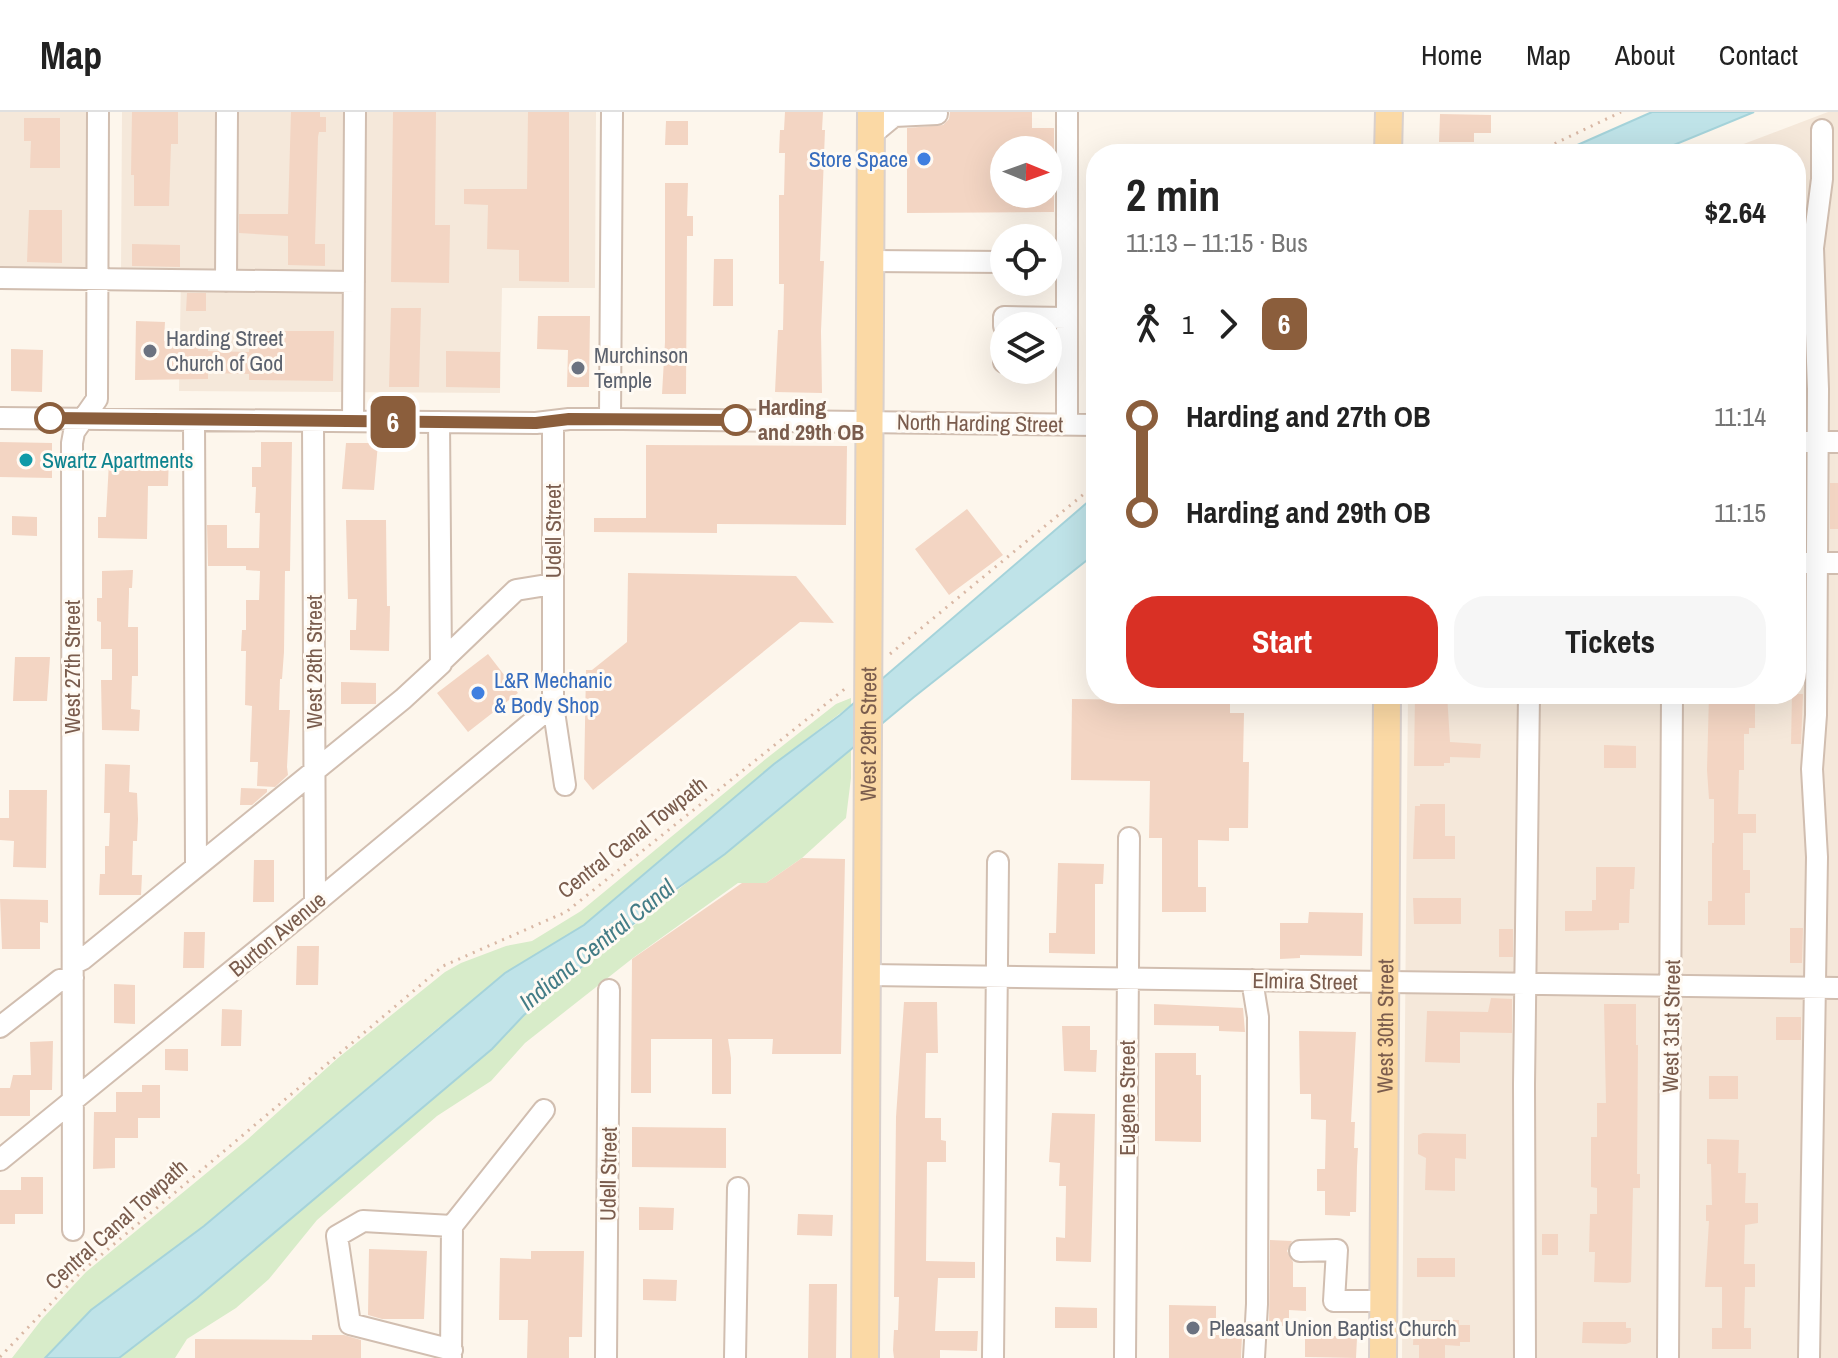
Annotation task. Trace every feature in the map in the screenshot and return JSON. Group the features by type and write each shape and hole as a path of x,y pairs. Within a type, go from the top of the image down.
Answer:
{"main road":[{"path":"1388,144 1389,112"},
{"name":"West 29th Street","path":"865,1358 871,124"},
{"name":"West 30th Street","path":"1383,1358 1387,704"}],"street":[{"name":"West 27th Street","path":"73,1230 72,443 74,432 97,399 98,112"},
{"path":"226,281 227,112"},
{"path":"353,421 355,112"},
{"path":"610,419 612,112"},
{"path":"1060,224 1067,112"},
{"path":"871,124 894,116 937,114"},
{"path":"1809,1358 1817,857 1812,769 1816,715 1806,563 1828,442 1813,248 1822,179 1822,130"},
{"path":"870,261 990,262"},
{"path":"0,278 354,282"},
{"path":"1062,287 1067,318 1062,343"},
{"path":"1062,318 1067,318"},
{"path":"1061,384 1067,424"},
{"name":"North Harding Street","path":"0,418 439,422 610,419 1086,425"},
{"path":"194,420 196,866"},
{"name":"West 28th Street","path":"313,421 315,903"},
{"name":"Udell Street","path":"553,421 553,705 565,785"},
{"path":"439,422 442,661"},
{"path":"1806,442 1828,442"},
{"path":"1806,563 1838,563"},
{"path":"0,1027 73,971 83,959 403,699 516,590 553,584"},
{"path":"1525,1358 1529,704"},
{"name":"West 31st Street","path":"1668,1358 1672,704"},
{"name":"Burton Avenue","path":"0,1160 553,705"},
{"name":"Eugene Street","path":"1125,1358 1129,838"},
{"path":"993,1358 998,862"},
{"name":"Elmira Street","path":"868,975 1838,988"},
{"path":"1252,980 1258,1017 1254,1358"},
{"name":"Udell Street","path":"606,1358 609,990"},
{"path":"452,1226 363,1221 337,1236 350,1324 452,1354 452,1226 544,1110"},
{"path":"735,1358 738,1188"},
{"path":"1300,1251 1337,1250 1334,1301 1383,1301"}],"path":[{"path":"1554,144 1621,112"},
{"name":"Central Canal Towpath","path":"0,1357 81,1272 443,966 566,912 868,673 1086,492"}],"shaded area":[{"path":"0,112 87,112 87,274 0,272"},
{"path":"122,112 596,112 595,288 502,288 500,393 179,391 181,275 121,275"},
{"path":"1828,112 1838,112 1838,1358 1402,1358 1408,704 1806,704 1806,144 1743,144"}],"green space":[{"path":"851,698 851,705 774,764 584,925 439,1027 204,1226 91,1310 45,1358 12,1358 42,1319 86,1272 248,1139 338,1058 445,972 506,946 532,941 581,911 767,758 836,704"},
{"path":"851,749 846,818 802,858 766,883 738,883 633,958 525,1043 491,1081 437,1116 317,1220 269,1279 236,1308 187,1339 175,1358 119,1358 197,1298 492,1049 524,1015"}],"water":[{"path":"1652,112 1754,112 1676,144 1580,144"},
{"name":"Indiana Central Canal","path":"1086,504 1086,561 914,697 725,854 668,895 524,1015 492,1049 197,1298 119,1358 45,1358 91,1310 204,1226 505,973 584,925 774,764 840,715"}],"building":[{"path":"132,112 178,112 178,144 171,144 169,206 134,206"},
{"path":"291,112 320,112 320,117 326,117 326,132 319,132 318,137 315,244 325,244 325,266 288,265 288,236 239,233 239,214 288,214"},
{"path":"393,112 436,112 435,225 450,225 449,283 391,282"},
{"path":"528,112 569,112 569,282 519,281 519,250 487,249 488,205 464,204 464,189 527,189"},
{"path":"785,112 823,112 820,261 824,261 822,393 775,392 778,330 783,330 784,284 779,284 779,195 784,195 785,153 779,153"},
{"name":"Store Space","path":"950,112 1032,112 1032,128 1054,128 1054,136 990,136 990,208 1054,208 1054,212 907,213 907,128 943,125 949,119"},
{"path":"1440,114 1491,115 1491,133 1474,133 1474,142 1439,142"},
{"path":"24,118 60,118 60,168 30,168 31,141 24,141"},
{"path":"666,121 688,121 688,145 665,145"},
{"path":"665,183 688,183 687,216 693,216 693,236 687,236 686,394 662,394"},
{"path":"29,210 62,210 62,263 27,262"},
{"path":"132,244 180,245 180,267 132,266"},
{"path":"714,259 733,259 733,306 713,306"},
{"path":"187,293 206,293 206,311 186,311"},
{"path":"391,308 421,308 419,387 389,387"},
{"name":"Murchinson Temple","path":"538,316 590,316 589,387 567,387 568,350 537,349"},
{"path":"136,321 165,322 164,341 208,341 208,351 249,352 250,331 334,331 333,381 249,380 249,374 208,373 208,379 135,380"},
{"path":"11,349 43,350 42,392 11,391"},
{"path":"446,351 500,352 500,388 446,387"},
{"name":"Swartz Apartments","path":"0,442 52,443 52,478 0,477"},
{"path":"261,442 292,442 290,571 285,571 284,652 279,710 290,710 288,775 275,787 257,786 258,762 250,762 252,706 245,705 246,651 241,651 242,630 246,630 246,600 259,600 260,571 246,570 246,566 208,566 207,525 227,525 227,548 259,548 260,513 255,513 256,487 252,487 252,467 261,467"},
{"path":"346,443 378,443 374,490 342,489"},
{"path":"646,445 847,446 846,525 717,524 717,533 594,532 594,518 646,518"},
{"path":"144,455 169,455 168,486 148,486 147,539 98,538 98,517 106,517 109,462 144,463"},
{"path":"1830,483 1838,483 1838,529 1830,529"},
{"path":"967,509 1003,555 949,595 915,549"},
{"path":"12,516 37,517 37,536 12,535"},
{"path":"346,520 386,520 389,651 350,650 350,630 356,630 357,599 348,599"},
{"path":"133,570 132,588 129,588 128,627 138,627 138,676 132,676 131,709 140,710 139,731 102,730 101,680 112,680 112,649 101,649 101,622 97,621 97,598 102,598 102,571"},
{"path":"628,573 796,576 834,623 800,622 593,790 584,779 586,670 592,670 627,642"},
{"name":"L&R Mechanic & Body Shop","path":"488,654 518,693 468,732 437,693"},
{"path":"15,657 50,657 47,701 13,701"},
{"path":"341,682 376,683 376,704 341,704"},
{"path":"1072,699 1086,699 1086,704 1230,704 1230,713 1244,713 1243,762 1249,762 1248,828 1229,828 1229,841 1198,840 1198,887 1206,887 1206,912 1162,912 1162,838 1149,838 1150,781 1071,780"},
{"path":"1415,704 1448,704 1450,742 1481,744 1480,758 1450,757 1450,763 1444,763 1444,766 1414,766"},
{"path":"1709,704 1755,704 1755,728 1749,728 1749,734 1744,734 1744,770 1739,770 1738,814 1756,814 1756,833 1743,833 1743,870 1750,870 1750,893 1745,893 1745,925 1708,925 1708,901 1712,901 1714,799 1709,799"},
{"path":"1792,704 1803,704 1801,744 1791,744"},
{"path":"1604,745 1636,746 1636,768 1604,768"},
{"path":"105,764 130,765 129,792 137,793 138,819 137,841 133,841 132,875 142,875 141,895 99,895 100,874 105,874 105,846 109,846 110,813 104,813"},
{"path":"241,788 267,789 267,792 252,805 240,805"},
{"path":"9,790 47,790 46,868 13,867 14,841 0,840 0,818 9,818"},
{"path":"1445,804 1445,836 1455,836 1455,859 1413,859 1415,806"},
{"path":"802,858 845,859 841,1054 772,1054 773,1039 728,1039 731,1094 712,1094 712,1039 651,1039 651,1093 631,1093 632,959 742,883 766,883"},
{"path":"254,860 274,860 274,902 253,902"},
{"path":"1058,863 1104,864 1103,884 1095,884 1095,954 1049,953 1049,933 1056,933"},
{"path":"1596,867 1635,867 1634,889 1630,889 1629,923 1619,923 1619,930 1565,931 1565,911 1592,911 1592,900 1596,900"},
{"path":"1413,898 1461,898 1461,924 1414,924"},
{"path":"0,899 48,900 48,923 40,922 40,949 2,949"},
{"path":"1309,912 1363,913 1362,956 1300,955 1300,958 1280,959 1280,923 1308,923"},
{"path":"1790,928 1803,928 1802,963 1790,963"},
{"path":"1499,929 1513,929 1513,957 1499,957"},
{"path":"184,932 205,932 204,968 183,968"},
{"path":"297,946 319,946 318,985 296,985"},
{"path":"114,984 135,985 135,1024 114,1023"},
{"path":"1491,998 1512,999 1512,1033 1460,1032 1460,1063 1425,1062 1427,1011 1488,1012"},
{"path":"904,1002 937,1002 938,1053 926,1053 925,1118 941,1118 941,1140 946,1141 946,1162 927,1162 926,1261 975,1262 975,1278 938,1278 935,1331 978,1331 977,1351 940,1350 940,1358 894,1358 893,1350 894,1330 898,1330 899,1297 894,1297 896,1117"},
{"path":"1154,1004 1243,1008 1245,1032 1219,1031 1219,1026 1154,1025"},
{"path":"1604,1004 1636,1004 1637,1174 1640,1174 1640,1188 1633,1188 1631,1282 1627,1283 1594,1282 1595,1252 1589,1252 1590,1214 1597,1214 1597,1188 1591,1187 1591,1137 1597,1137 1597,1103 1606,1103"},
{"path":"222,1009 242,1010 241,1046 221,1046"},
{"path":"1776,1017 1801,1017 1801,1040 1776,1040"},
{"path":"1062,1026 1090,1026 1090,1050 1097,1050 1096,1072 1064,1071"},
{"path":"1299,1031 1356,1032 1351,1122 1355,1122 1354,1148 1358,1148 1356,1212 1350,1212 1350,1216 1325,1215 1325,1191 1317,1191 1317,1169 1325,1169 1326,1120 1311,1119 1311,1094 1300,1094"},
{"path":"53,1041 52,1090 30,1090 30,1116 0,1116 0,1088 10,1088 13,1075 31,1075 30,1042"},
{"path":"165,1049 188,1049 188,1071 165,1070"},
{"path":"1155,1053 1196,1053 1196,1075 1201,1075 1201,1142 1155,1141"},
{"path":"1709,1076 1738,1076 1738,1099 1709,1099"},
{"path":"142,1085 160,1085 160,1118 138,1118 138,1138 115,1138 115,1168 93,1169 94,1112 116,1112 116,1092 142,1092"},
{"path":"1052,1113 1095,1114 1091,1262 1056,1261 1056,1237 1065,1238 1066,1186 1059,1186 1060,1163 1049,1162"},
{"path":"632,1127 726,1128 726,1168 632,1167"},
{"path":"1466,1134 1466,1159 1455,1158 1455,1191 1425,1190 1426,1158 1418,1154 1418,1135"},
{"path":"1707,1139 1739,1140 1738,1173 1746,1173 1745,1203 1758,1203 1758,1223 1745,1225 1744,1264 1755,1264 1755,1287 1745,1287 1744,1328 1751,1328 1751,1349 1712,1349 1712,1328 1722,1328 1722,1287 1705,1287 1709,1221 1706,1221 1706,1205 1712,1205"},
{"path":"21,1177 43,1177 43,1214 15,1214 15,1224 0,1224 0,1190 21,1190"},
{"path":"639,1207 674,1208 673,1230 639,1230"},
{"path":"798,1214 833,1215 832,1236 797,1235"},
{"path":"1542,1234 1558,1234 1558,1255 1542,1255"},
{"path":"1270,1240 1292,1241 1287,1251 1293,1262 1293,1287 1306,1287 1306,1311 1289,1310 1289,1326 1269,1326"},
{"path":"369,1249 427,1251 424,1319 382,1319 368,1315"},
{"path":"531,1251 584,1251 582,1337 569,1337 569,1358 527,1358 528,1320 499,1320 500,1258 531,1259"},
{"path":"1417,1258 1455,1258 1455,1277 1417,1277"},
{"path":"643,1279 677,1280 676,1301 643,1300"},
{"path":"809,1284 837,1284 836,1358 808,1358"},
{"name":"Pleasant Union Baptist Church","path":"1169,1305 1216,1306 1216,1335 1242,1336 1241,1358 1169,1358"},
{"path":"1055,1307 1097,1308 1097,1328 1055,1328"},
{"path":"1431,1320 1459,1320 1459,1325 1470,1325 1470,1342 1460,1342 1460,1346 1445,1345 1445,1358 1419,1358 1419,1345 1413,1345 1414,1322 1431,1323"},
{"path":"1583,1322 1626,1322 1626,1328 1631,1328 1631,1342 1582,1343"},
{"path":"312,1335 344,1335 361,1340 361,1358 195,1358 195,1339 312,1340"},
{"path":"1321,1335 1357,1338 1356,1358 1305,1357 1305,1339 1321,1339"}],"bus line":[{"name":"6","path":"50,418 536,423 569,419 736,420"}],"place":[{"name":"Store Space","path":"924,159"},
{"name":"Harding Street Church of God","path":"150,351"},
{"name":"Murchinson Temple","path":"578,368"},
{"name":"Harding and 29th OB","path":"736,420"},
{"name":"Swartz Apartments","path":"26,460"},
{"name":"L&R Mechanic & Body Shop","path":"478,693"},
{"name":"Pleasant Union Baptist Church","path":"1193,1328"}]}
